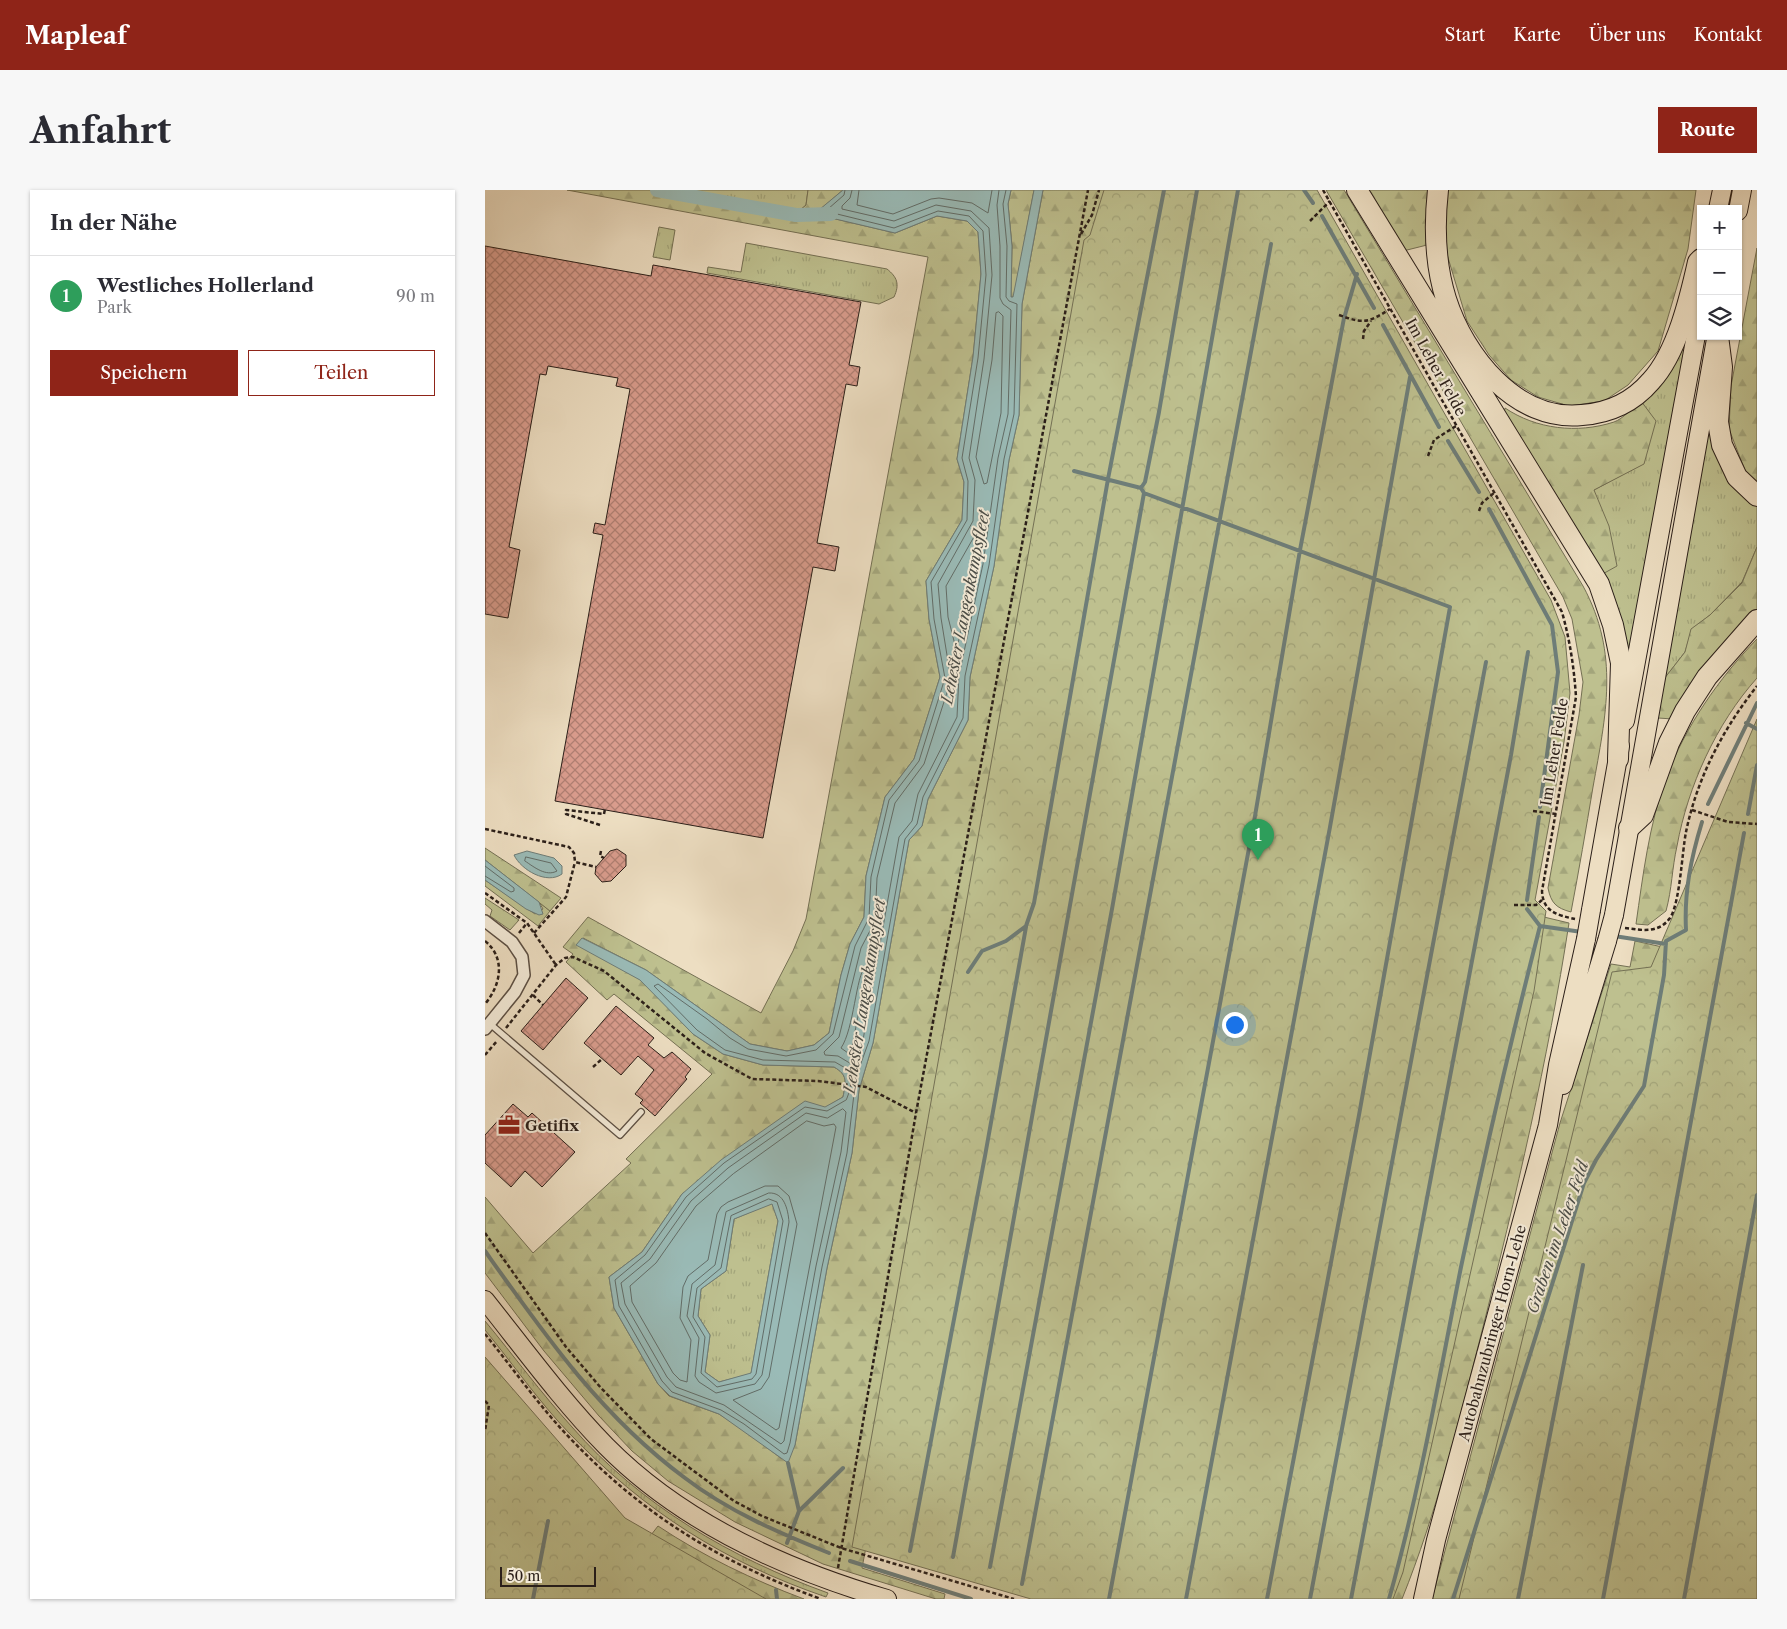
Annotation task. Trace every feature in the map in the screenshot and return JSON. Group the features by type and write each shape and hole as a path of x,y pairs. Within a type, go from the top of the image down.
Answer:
{"highway":[{"path":"1357,190 1599,584 1613,625 1621,663 1618,759"},
{"path":"1438,190 1435,216 1438,264 1446,300 1460,329 1482,366 1505,390 1547,414 1567,417 1601,414 1635,397 1652,380 1665,361 1689,299 1697,266"},
{"path":"1718,340 1722,367 1718,422 1722,445 1737,477 1757,496"},
{"path":"1629,828 1643,815 1669,743 1685,711 1707,677 1757,620"}],"main road":[{"path":"1719,205 1722,190"},
{"path":"1739,205 1742,190"},
{"path":"1548,1125 1558,1065 1586,939 1584,915 1618,759 1697,330"},
{"path":"1548,1125 1572,1061 1607,941 1616,921 1629,828 1716,340"},
{"name":"Autobahnzubringer Horn-Lehe","path":"1423,1599 1435,1540 1548,1125"},
{"path":"485,1300 575,1412 608,1447 658,1490 714,1528 744,1544 835,1584 887,1599"},
{"name":"Autobahnzubringer Horn-Lehe","path":"1411,1599 1435,1540"}],"street":[{"path":"485,921 512,942 522,957 524,975 515,992 487,1026"}],"lane":[{"path":"487,1026 502,1034 620,1136 641,1112"}],"path":[{"path":"841,1548 916,1114 1088,190"},
{"path":"1079,238 1092,214 1099,190"},
{"name":"Im Leher Felde","path":"1323,190 1562,612 1569,637 1574,667 1575,697 1542,891 1543,900"},
{"path":"1310,221 1330,201"},
{"path":"1363,340 1365,331 1371,321 1390,308"},
{"path":"1339,315 1359,322 1371,321"},
{"path":"1428,456 1434,440 1456,426"},
{"path":"1479,511 1482,503 1495,492"},
{"path":"1616,921 1644,930 1658,929 1671,917 1677,892 1686,830 1702,778 1717,744 1735,713 1757,686"},
{"path":"600,825 566,814 566,810 604,814 605,809"},
{"path":"1692,810 1728,822 1757,824"},
{"path":"1533,811 1556,814"},
{"path":"485,829 569,848 574,852 575,862 566,897 534,933"},
{"path":"601,851 600,856 603,858"},
{"path":"575,862 596,867"},
{"path":"485,893 527,923 556,965"},
{"path":"1514,905 1536,905 1543,900 1552,913 1584,915"},
{"path":"485,941 497,956 499,974 497,986 485,1004"},
{"path":"485,1055 556,965 565,958 573,957 604,971 705,1053 752,1079 866,1087 916,1114"},
{"path":"533,995 543,1004"},
{"path":"593,1067 602,1059"},
{"path":"485,1233 566,1347 601,1388 651,1438 734,1501 797,1531 841,1548 1014,1599"},
{"path":"485,1401 489,1405 485,1431"}],"green space":[{"path":"567,190 668,190 798,212 806,205 808,190 843,190 815,214 895,233 937,216 967,221 978,232 981,274 973,357 957,459 964,482 962,520 926,581 929,619 940,677 914,759 885,797 866,876 864,917 850,944 841,975 829,1033 814,1045 787,1051 750,1044 646,970 583,938 621,969 641,980 693,1034 723,1054 763,1065 834,1067 844,1076 843,1097 682,1194 642,1252 609,1277 614,1308 658,1384 669,1396 719,1414 782,1459 795,1445 827,1268 852,1153 859,1090 873,1043 909,840 922,826 928,799 968,720 970,677 994,566 1009,460 1019,415 1022,304 1043,190 1124,190 862,1568 945,1594 944,1599 936,1599 823,1564 735,1522 668,1481 632,1451 599,1416 544,1351 485,1273 485,1197 533,1253 631,1163 626,1159 712,1074 614,994 607,1000 566,962 573,954 563,947 588,917 761,1013 793,951 806,919 928,257"},
{"path":"668,190 808,190 806,205 798,212"},
{"path":"1011,190 1034,190 1014,297 1011,297 1012,246 1008,204"},
{"path":"1104,190 1317,190 1551,600 1565,637 1570,693 1564,742 1535,900 1546,911 1534,991 1403,1572 1393,1599 1031,1599 852,1547 1084,240 1090,235"},
{"path":"1326,190 1344,190 1583,586 1595,611 1606,660 1607,685 1602,735 1571,912 1561,909 1555,904 1548,888 1579,715 1583,682 1572,619 1563,597"},
{"path":"1364,190 1696,190 1688,249 1658,351 1628,385 1604,401 1569,406 1538,397 1511,380 1489,355 1467,321 1443,241 1403,251"},
{"path":"659,227 675,230 670,260 653,257"},
{"path":"746,243 887,269 897,281 896,292 894,297 879,304 707,273 708,267 741,272"},
{"path":"1757,248 1757,483 1746,473 1729,429 1731,386 1740,340 1742,340 1742,328"},
{"path":"1694,307 1628,678 1599,576 1594,490 1644,463 1641,401"},
{"path":"1641,401 1656,421 1644,464 1594,490 1609,526 1617,566 1599,576 1504,415 1505,408 1530,421 1543,425 1586,428 1614,422"},
{"path":"1712,412 1736,486 1757,506 1757,547 1742,582 1710,615 1692,629 1685,652 1664,679"},
{"path":"1757,547 1757,611 1673,719 1658,718 1664,679 1685,652 1691,629 1710,615 1742,583"},
{"path":"1757,639 1757,678 1742,696 1717,736 1696,779 1688,801 1677,846 1666,911 1648,925 1636,924 1655,814 1674,759 1704,704 1729,670"},
{"path":"1757,719 1757,1599 1459,1599 1612,972 1651,967"},
{"path":"485,848 561,898 550,911 485,860"},
{"path":"485,880 535,914 543,909 539,902 550,911 538,926 485,886"},
{"path":"485,898 519,920 510,930 490,916 492,910 485,904"},
{"path":"1523,912 1569,923 1541,1077 1495,1280 1437,1500 1402,1599 1384,1599"},
{"path":"1635,941 1667,948 1459,1599 1432,1599 1560,1123 1611,964 1630,967"},
{"path":"772,1203 778,1221 751,1374 719,1382 705,1372 710,1335 698,1316 701,1289 726,1271 734,1219"},
{"path":"485,1321 561,1414 599,1455 627,1481 657,1505 722,1546 792,1579 828,1593 826,1597 753,1568 720,1550 687,1531 626,1487 597,1461 547,1409 485,1330"},
{"path":"485,1357 625,1518 766,1599 485,1599"},
{"path":"658,1526 729,1567 804,1599 745,1599 644,1544"}],"water":[{"path":"843,190 1011,190 1008,204 1012,246 1011,297 1013,297 1034,190 1043,190 1022,304 1019,415 1009,460 994,566 970,677 968,720 928,799 922,826 909,840 873,1043 859,1090 852,1153 827,1268 795,1445 788,1463 719,1414 670,1396 658,1384 614,1308 609,1277 642,1252 682,1194 721,1160 805,1101 825,1107 843,1097 844,1076 834,1067 763,1065 723,1054 693,1034 640,980 576,945 582,938 646,970 750,1044 787,1051 814,1045 829,1033 841,975 850,944 864,917 866,876 885,797 914,759 940,677 929,619 926,581 962,520 964,482 957,459 973,357 981,274 978,232 967,221 937,216 895,233 814,214","holes":["772,1204 778,1221 751,1373 719,1382 705,1372 710,1335 698,1316 701,1289 726,1271 734,1219"]},
{"path":"527,851 554,858 562,866 562,874 549,878 528,871 517,861 514,855"},
{"path":"485,860 539,902 543,914 539,915 526,909 485,880"}],"building":[{"path":"485,246 651,276 653,265 861,302 849,365 860,367 857,386 846,384 817,543 839,547 835,571 813,567 763,838 555,801 603,535 593,533 595,523 605,525 630,389 616,386 618,378 548,366 546,375 540,374 509,547 520,550 508,618 485,614"},
{"path":"617,849 626,855 626,866 611,881 602,882 595,874 596,867 610,851"},
{"path":"566,978 588,998 543,1050 521,1031"},
{"path":"616,1006 654,1038 648,1045 664,1058 672,1052 691,1069 685,1077 687,1079 655,1116 640,1103 643,1100 635,1094 654,1070 638,1056 621,1075 584,1043"},
{"path":"513,1104 528,1117 532,1113 575,1152 542,1187 525,1171 511,1187 485,1163 485,1135"}],"waterway":[{"path":"657,190 796,215 831,214"},
{"path":"968,972 982,951 1006,941 1026,926 1034,903 1108,479 1164,190"},
{"path":"1141,488 1145,482 1159,412 1197,190"},
{"path":"990,1567 1112,909 1238,190"},
{"name":"Graben im Leher Feld","path":"1304,190 1313,203"},
{"name":"Graben im Leher Feld","path":"1322,216 1374,308"},
{"path":"1022,1584 1271,244"},
{"path":"1345,315 1357,274"},
{"path":"1109,1599 1255,816 1300,550 1344,318"},
{"name":"Graben im Leher Feld","path":"1383,325 1439,427"},
{"path":"1186,1599 1330,827 1410,377"},
{"name":"Graben im Leher Feld","path":"1448,441 1479,492"},
{"path":"1074,471 1141,488 1144,493 1450,607 1359,1115 1267,1599"},
{"path":"953,1557 1144,493"},
{"name":"Graben im Leher Feld","path":"1489,509 1552,625 1558,672 1540,807"},
{"path":"1351,1599 1511,755 1528,652"},
{"path":"1310,1599 1486,662"},
{"path":"1708,804 1757,703"},
{"path":"1746,723 1757,729"},
{"path":"1748,814 1757,765"},
{"name":"Graben im Leher Feld","path":"1527,900 1539,817"},
{"name":"Graben im Leher Feld","path":"1453,1599 1584,1183 1596,1160 1644,1086 1664,975 1666,941 1686,930 1686,902 1689,875 1702,822"},
{"path":"1603,1599 1744,833"},
{"name":"Graben im Leher Feld","path":"1527,909 1540,926 1582,932"},
{"path":"1389,1599 1420,1475 1461,1267 1489,1139 1540,926"},
{"path":"910,1551 985,1156 1026,927"},
{"name":"Graben im Leher Feld","path":"1614,936 1666,944"},
{"path":"1684,1599 1757,1195"},
{"name":"Lehester Langenkampsfleet","path":"485,1251 529,1313 600,1401 655,1454 701,1490 736,1511 829,1553"},
{"path":"1518,1599 1583,1265"},
{"name":"Lehester Langenkampsfleet","path":"787,1543 799,1511 788,1463"},
{"path":"799,1511 843,1468"},
{"path":"533,1599 548,1521"},
{"path":"850,1561 971,1599"},
{"path":"776,1590 777,1599"}],"place":[{"name":"Westliches Hollerland","path":"1258,860"},
{"name":"Getifix","path":"509,1125"}]}
